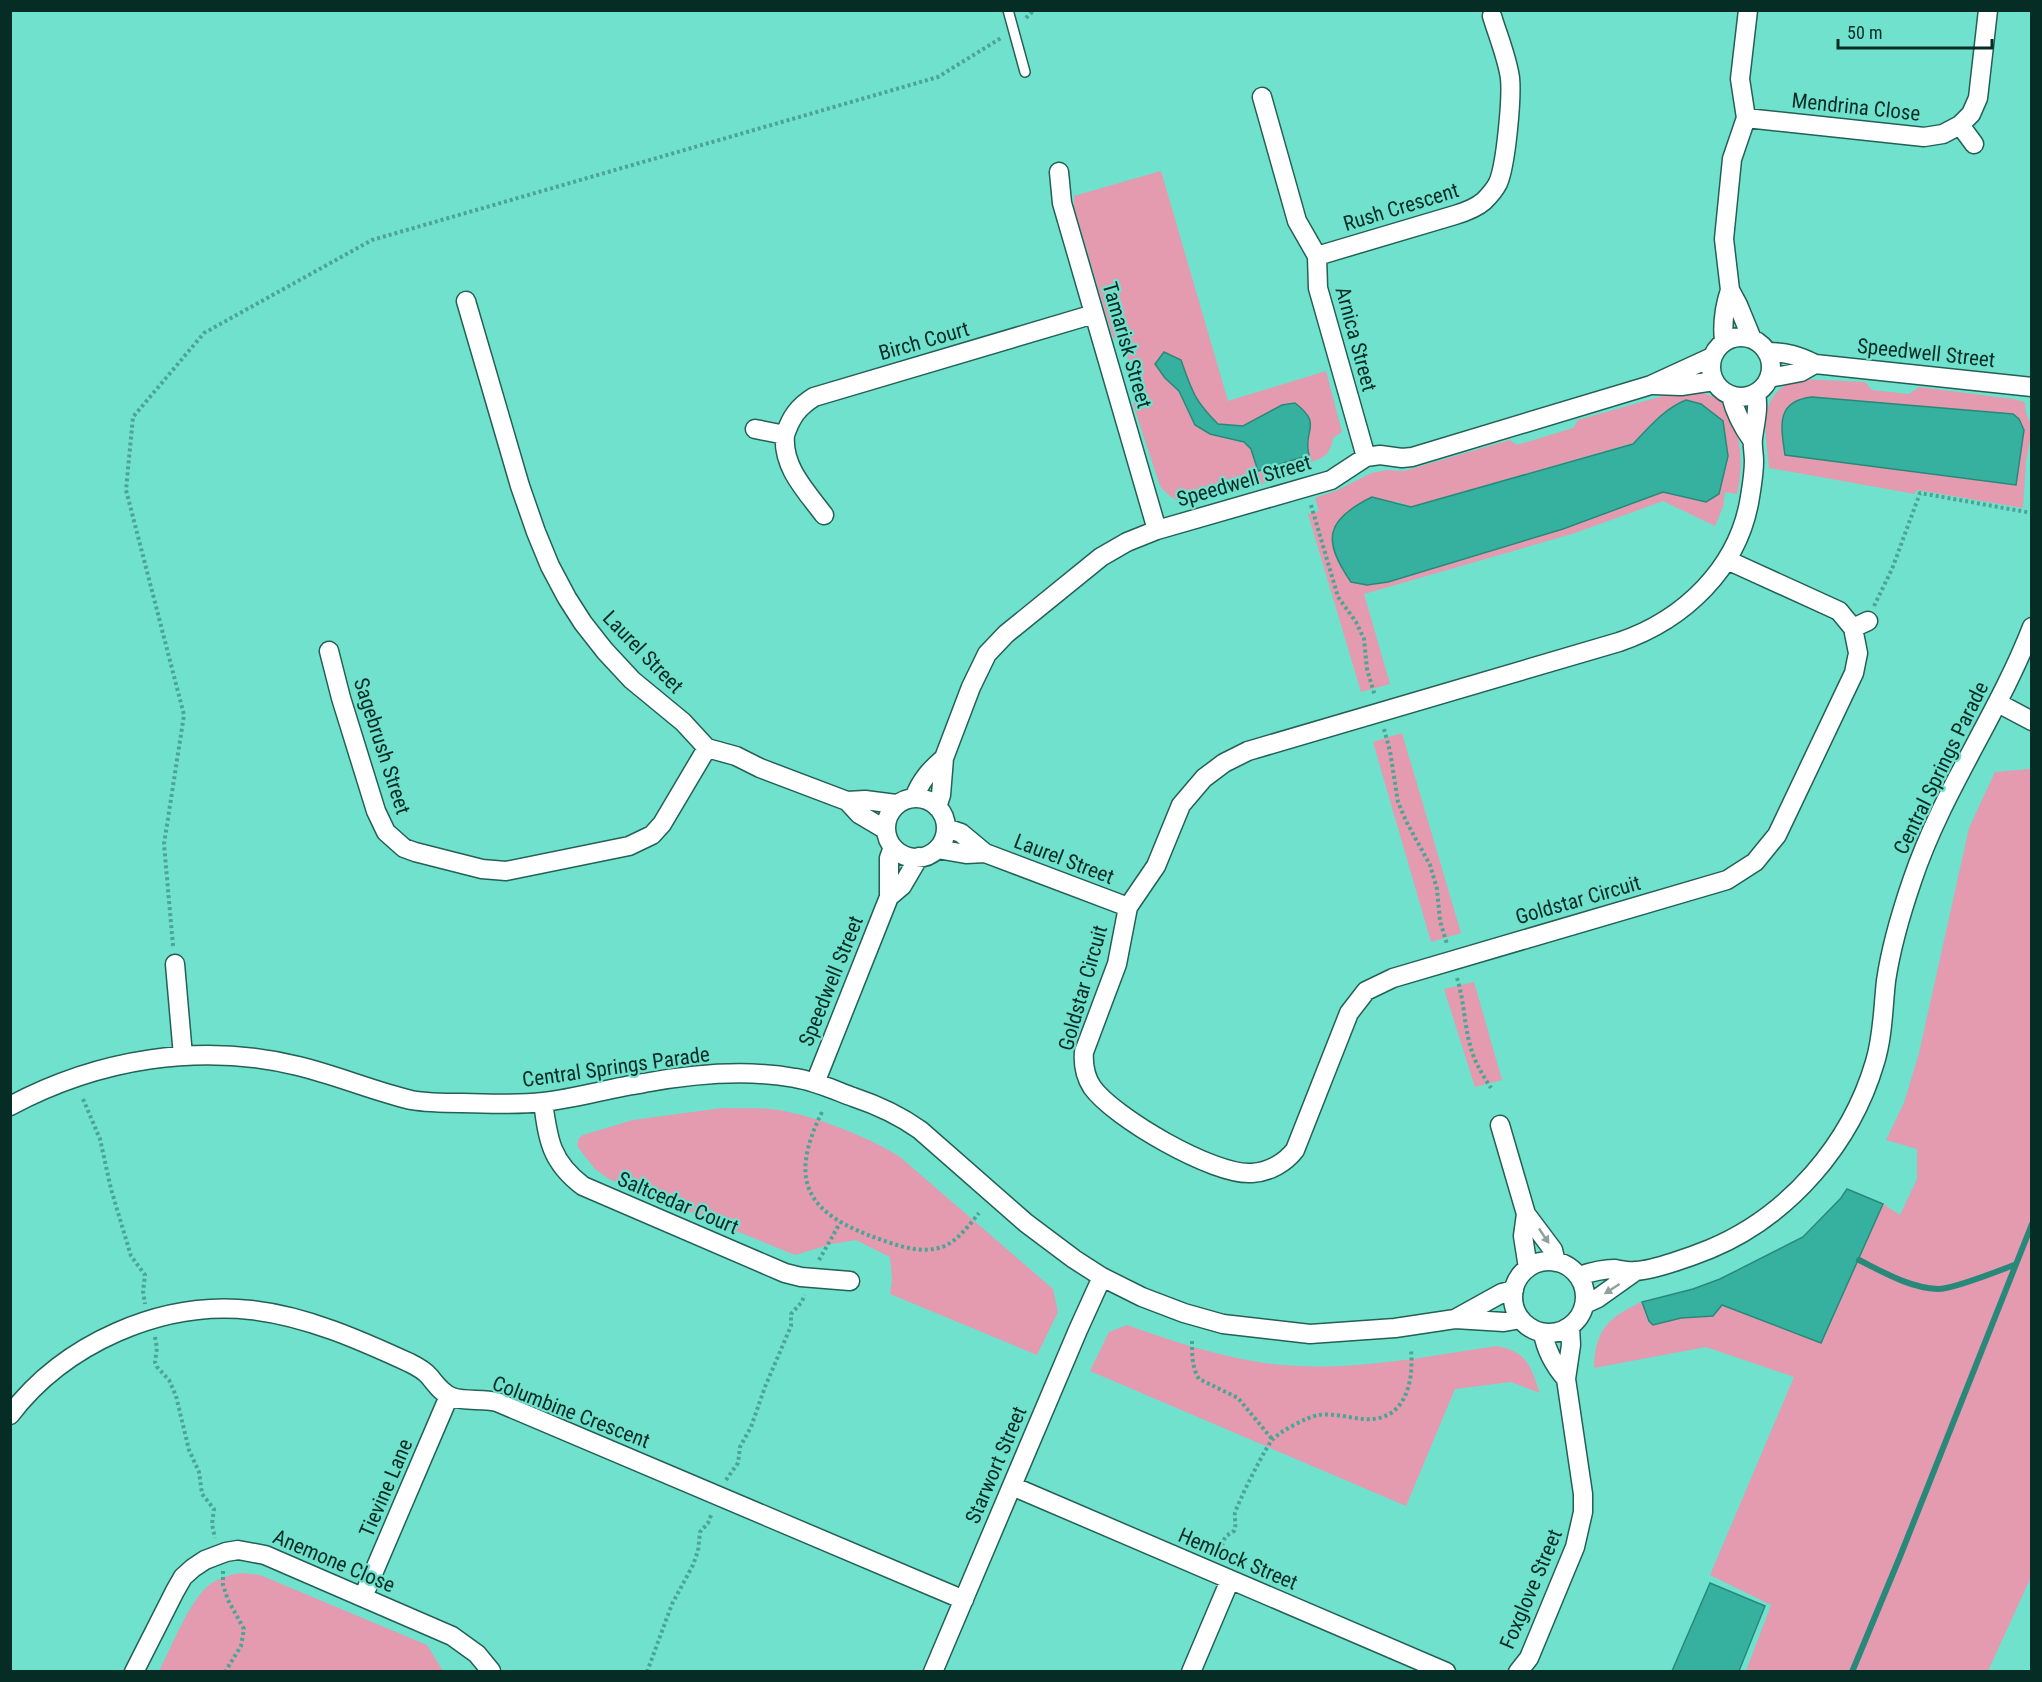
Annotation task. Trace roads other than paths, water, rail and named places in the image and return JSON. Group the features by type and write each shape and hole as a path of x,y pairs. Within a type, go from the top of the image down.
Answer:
{"street":[{"path":"1748,10 1740,79 1746,118 1732,159 1724,239 1730,290 1752,339"},
{"path":"1974,144 1960,125 1971,114 1978,98 1988,10"},
{"name":"Rush Crescent","path":"1317,256 1472,209 1491,194 1502,170 1511,98 1509,76 1492,16"},
{"name":"Arnica Street","path":"1262,97 1297,221 1317,256 1318,288 1366,457"},
{"name":"Mendrina Close","path":"1746,118 1924,137 1943,134 1960,125"},
{"name":"Tamarisk Street","path":"1059,171 1062,203 1156,530"},
{"path":"1724,341 1722,325 1724,307 1730,290"},
{"name":"Laurel Street","path":"466,301 526,504 550,566 567,598 583,624 632,680 683,722 707,748"},
{"name":"Birch Court","path":"785,435 794,413 802,404 814,397 1094,314"},
{"path":"1743,336 1761,344 1768,352 1772,369 1764,387 1756,393 1740,397 1731,396 1718,387 1714,381 1710,365 1717,348 1724,341 1743,336"},
{"name":"Speedwell Street","path":"1768,352 1784,352 1815,364 2031,387"},
{"path":"1366,457 1412,457 1651,385 1712,357"},
{"name":"Speedwell Street","path":"1769,378 1801,372 1815,364"},
{"path":"1651,385 1698,385 1714,381"},
{"name":"Goldstar Circuit","path":"1727,560 1839,611 1860,625 1854,673 1777,835 1755,862 1727,880 1393,978 1366,991 1349,1013 1295,1150 1289,1158 1272,1168 1243,1173 1211,1164 1148,1132 1106,1101 1091,1086 1083,1062 1084,1052 1118,964 1128,907 1156,866 1181,805 1204,778 1235,756 1640,635 1678,612 1698,596 1727,560 1745,519 1750,500 1754,462 1752,440 1758,407 1756,393"},
{"name":"Goldstar Circuit","path":"1731,396 1742,425 1752,440"},
{"path":"755,429 785,435 784,445 790,468 824,515"},
{"name":"Speedwell Street","path":"937,807 941,795 944,758 987,654 1101,556 1156,530 1331,480 1366,457"},
{"name":"Central Springs Parade","path":"1585,1304 1598,1298 1636,1272 1710,1249 1766,1219 1814,1174 1840,1138 1867,1088 1876,1060 1897,927 1913,878 1931,830 2018,664 2031,627"},
{"name":"Sagebrush Street","path":"330,651 341,698 375,811 386,832 404,848 470,867 493,871 519,870 617,849 641,841 652,835 662,824 707,748"},
{"path":"1998,703 2031,721"},
{"path":"707,748 736,756 760,768 847,801 865,800 896,804 914,798 923,798 942,813 946,828 945,835 937,849 929,855 919,857 900,854 893,848 886,830 886,821 896,804"},
{"name":"Speedwell Street","path":"914,798 929,770 944,758"},
{"path":"847,801 859,814 886,830"},
{"name":"Laurel Street","path":"946,828 961,833 985,852 1128,907"},
{"name":"Speedwell Street","path":"815,1083 889,897 889,858 893,848"},
{"name":"Laurel Street","path":"937,849 966,854 985,852"},
{"name":"Speedwell Street","path":"889,897 902,886 919,857"},
{"path":"175,964 183,1056"},
{"name":"Central Springs Parade","path":"10,1106 56,1084 84,1074 141,1060 183,1056 225,1055 296,1065 411,1100 435,1102 509,1104 543,1102 643,1083 715,1074 774,1075 815,1083 885,1108 903,1117 1026,1223 1074,1259 1102,1277 1184,1313 1222,1324 1310,1334 1352,1333 1455,1318 1504,1322 1521,1319"},
{"name":"Saltcedar Court","path":"543,1102 548,1136 555,1157 571,1177 584,1186 785,1274 850,1281"},
{"path":"1500,1125 1526,1214 1553,1250 1556,1262"},
{"path":"1526,1214 1523,1236 1528,1268"},
{"path":"1547,1261 1556,1262 1565,1264 1579,1276 1583,1284 1585,1304 1582,1313 1570,1327 1561,1331 1543,1333 1534,1330 1521,1319 1515,1310 1514,1290 1522,1274 1528,1268 1547,1261"},
{"name":"Central Springs Parade","path":"1579,1276 1596,1270 1636,1272"},
{"name":"Starwort Street","path":"933,1671 1102,1277"},
{"name":"Central Springs Parade","path":"1455,1318 1502,1293 1514,1290"},
{"path":"10,1415 36,1386 58,1367 98,1341 136,1325 163,1317 184,1312 220,1309 276,1314 333,1331 421,1369 449,1396"},
{"name":"Foxglove Street","path":"1518,1671 1529,1658 1580,1531 1583,1494 1566,1379 1571,1345 1570,1327"},
{"name":"Foxglove Street","path":"1543,1333 1544,1343 1554,1365 1566,1379"},
{"name":"Tievine Lane","path":"363,1597 449,1396"},
{"name":"Columbine Crescent","path":"449,1396 497,1402 964,1600"},
{"name":"Hemlock Street","path":"1012,1486 1446,1671"},
{"name":"Anemone Close","path":"134,1671 183,1577 205,1560 238,1550 265,1555 452,1636 477,1654 491,1671"},
{"path":"1191,1671 1230,1580"}],"lane":[{"path":"1008,10 1025,72"}],"water":[{"path":"1164,352 1181,360 1195,395 1218,424 1243,426 1282,405 1295,403 1304,411 1310,423 1309,455 1258,471 1251,449 1244,442 1210,434 1195,425 1179,391 1165,378 1155,364"},
{"path":"1812,397 2013,414 2019,419 2024,430 2016,485 1785,455 1782,425 1786,410 1800,399"},
{"path":"1686,400 1701,404 1723,421 1728,456 1719,494 1706,502 1663,492 1563,529 1388,582 1367,585 1351,582 1335,554 1333,532 1337,523 1345,514 1372,497 1411,507 1633,444 1664,413"},
{"path":"1847,1189 1883,1204 1821,1343 1722,1305 1713,1316 1681,1318 1653,1325 1649,1321 1642,1302 1693,1289 1720,1279 1803,1237"},
{"path":"1710,1583 1765,1606 1739,1671 1672,1671"}],"waterway":[{"path":"1852,1672 2032,1224"},
{"path":"1859,1260 1907,1283 1938,1289 1965,1283 2014,1265"}]}
